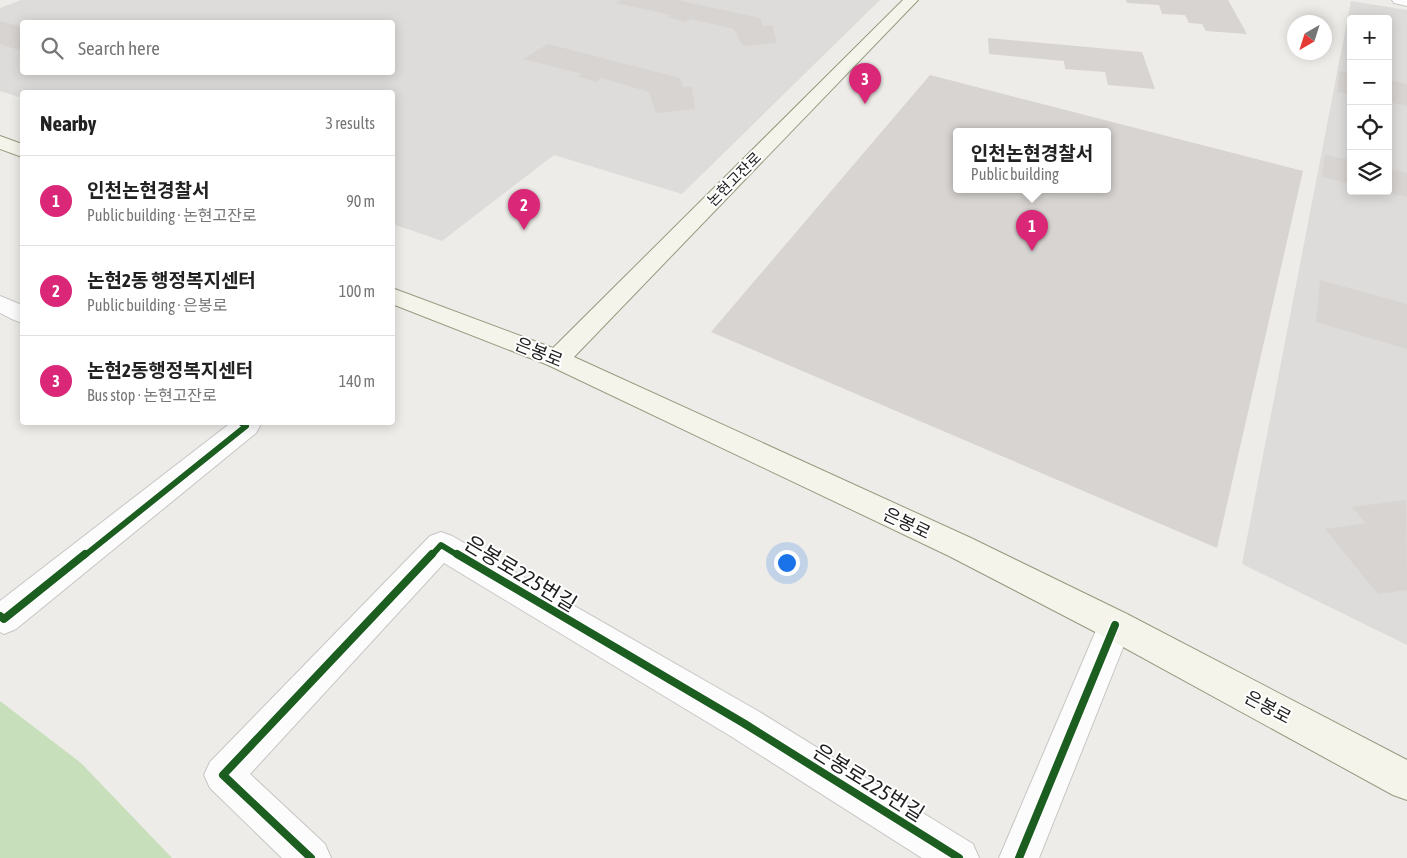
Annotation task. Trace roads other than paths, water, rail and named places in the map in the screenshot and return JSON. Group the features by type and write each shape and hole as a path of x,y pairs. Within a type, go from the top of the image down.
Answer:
{"main road":[{"name":"논현고잔로","path":"557,359 911,0"},
{"path":"0,142 20,150"},
{"name":"은봉로","path":"395,296 557,359 960,547 1115,625 1407,781"}],"street":[{"path":"1399,0 1407,2"},
{"path":"0,304 20,314"},
{"path":"2,617 242,425"},
{"name":"은봉로225번길","path":"311,858 223,774 441,545 745,724 959,858"},
{"path":"1019,858 1115,625"}],"place":[{"name":"논현2동행정복지센터","path":"865,104"},
{"name":"논현2동 행정복지센터","path":"524,230"},
{"name":"인천논현경찰서","path":"1032,251"}]}
